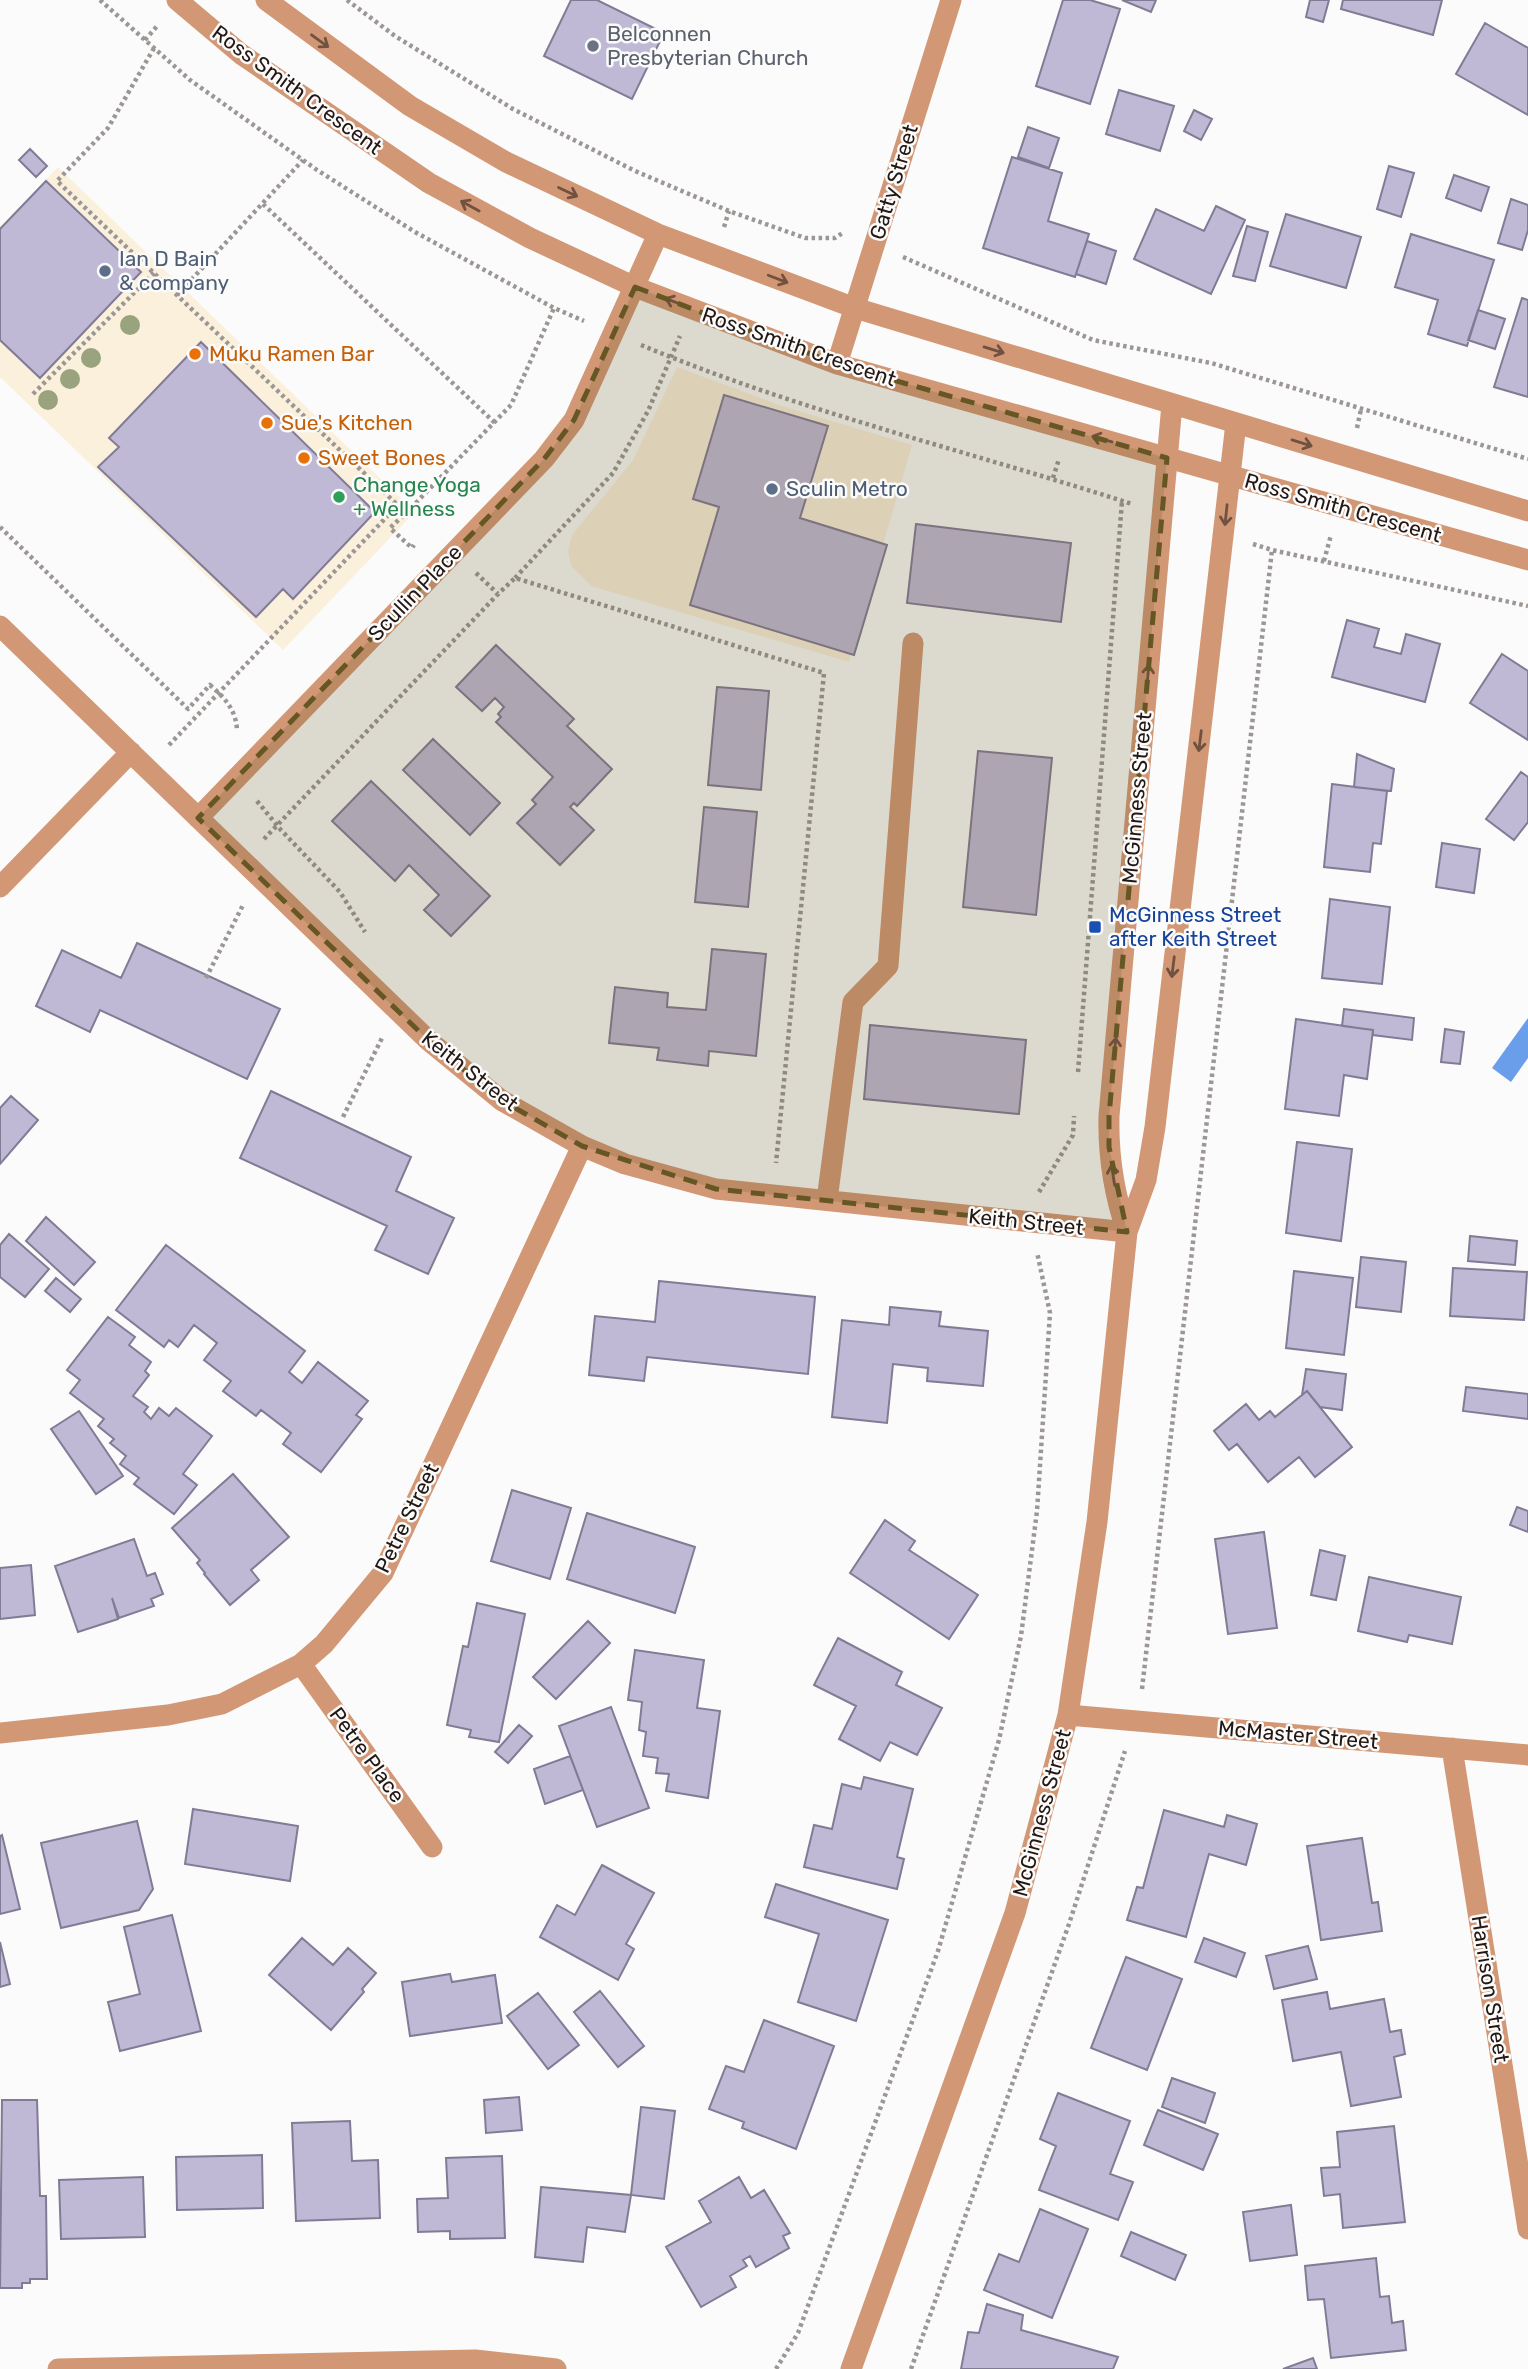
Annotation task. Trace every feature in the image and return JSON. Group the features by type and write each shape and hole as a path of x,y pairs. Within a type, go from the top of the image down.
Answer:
{"street":[{"name":"Ross Smith Crescent","path":"177,0 241,54 429,183 530,239 635,287 837,364 1528,560"},
{"path":"266,0 410,106 506,162 658,234 855,308 1528,512"},
{"name":"Gatty Street","path":"837,364 951,0"},
{"name":"Scullin Place","path":"198,818 544,459 574,420 658,234"},
{"name":"McGinness Street","path":"1127,1232 1118,1205 1110,1159 1109,1116 1172,404"},
{"name":"McGinness Street","path":"851,2369 1015,1913 1068,1715 1097,1522 1127,1232 1146,1180 1155,1127 1236,423"},
{"name":"Keith Street","path":"0,626 429,1041 501,1100 582,1146 625,1164 716,1189 1127,1232"},
{"path":"827,1200 853,1002 888,966 913,643"},
{"path":"0,887 131,752"},
{"name":"Petre Street","path":"0,1733 168,1715 222,1704 301,1664 324,1644 383,1573 582,1146"},
{"name":"Petre Place","path":"301,1664 432,1847"},
{"name":"McMaster Street","path":"1068,1715 1528,1755"},
{"name":"Harrison Street","path":"1452,1748 1528,2229"},
{"path":"58,2369 475,2360 556,2369"}],"path":[{"path":"100,0 190,80 303,160 415,232 554,308 511,405 390,528 412,548 431,529 498,594"},
{"path":"347,0 395,36 513,109 635,171 729,211 805,238 835,238 844,232 848,219"},
{"path":"154,48 108,128 57,181 406,513"},
{"path":"177,295 303,160"},
{"path":"263,204 495,423"},
{"path":"844,232 1093,340 1211,363 1528,459"},
{"path":"33,394 154,273"},
{"path":"633,341 671,358 788,400 1122,501 1077,1080"},
{"path":"243,861 613,473 648,411 671,358"},
{"path":"1356,433 1361,409"},
{"path":"1053,478 1060,453"},
{"path":"173,755 165,749 398,505"},
{"path":"0,527 188,709 210,685 219,693 237,717 237,730 231,739"},
{"path":"1143,1688 1272,550 1528,606"},
{"path":"515,578 824,673 773,1195"},
{"path":"206,978 247,898 263,880"},
{"path":"343,1118 385,1031 399,1011"},
{"path":"1035,1198 1073,1135 1075,1108"},
{"path":"776,2369 798,2333 938,1951 999,1740 1021,1636 1037,1511 1050,1313 1036,1247"},
{"path":"911,2369 1069,1924 1126,1748"}],"highlighted area":[{"path":"635,287 837,364 1167,458 1109,1116 1109,1147 1127,1232 716,1189 582,1146 501,1100 429,1041 198,818 544,459 574,420"}],"shaded area":[{"path":"58,167 415,512 283,650 0,377 0,227"},
{"path":"677,367 782,406 912,445 849,662 591,586 571,566 568,551 572,535 633,460"}],"water":[{"path":"1528,1018 1528,1058 1511,1082 1492,1068"}],"building":[{"name":"Belconnen Presbyterian Church","path":"571,0 597,0 664,33 632,99 544,56"},
{"path":"1063,0 1090,0 1120,9 1090,104 1036,86"},
{"path":"1122,0 1156,0 1151,12"},
{"path":"1310,0 1329,0 1323,22 1306,17"},
{"path":"1343,0 1442,0 1433,35 1341,9"},
{"path":"1485,23 1528,48 1528,115 1456,74"},
{"path":"1119,90 1174,106 1160,151 1106,134"},
{"path":"1194,110 1212,119 1201,140 1184,131"},
{"path":"1028,127 1059,138 1049,168 1018,157"},
{"path":"30,149 47,166 36,177 19,160"},
{"path":"1012,157 1062,173 1048,221 1089,234 1075,277 983,248"},
{"path":"1389,166 1414,173 1401,217 1377,209"},
{"path":"1454,175 1489,187 1481,211 1446,198"},
{"path":"46,181 141,272 40,378 0,340 0,229"},
{"path":"1511,199 1528,205 1528,230 1522,250 1498,243"},
{"path":"1216,206 1245,220 1211,294 1134,259 1156,209 1204,231"},
{"path":"1286,214 1361,237 1346,288 1270,266"},
{"path":"1247,226 1268,232 1255,281 1233,276"},
{"path":"1411,234 1494,260 1467,346 1428,334 1438,300 1395,287"},
{"path":"1087,241 1116,251 1106,284 1076,274"},
{"path":"1522,298 1528,300 1528,397 1494,387"},
{"path":"1478,310 1505,319 1495,349 1468,340"},
{"path":"201,342 375,512 293,599 283,589 256,617 98,467 119,447 109,438"},
{"path":"724,395 828,426 800,518 887,545 854,655 690,605 719,507 693,499"},
{"path":"916,524 1071,543 1061,622 907,603"},
{"path":"1347,620 1379,629 1374,647 1401,654 1406,634 1440,644 1425,702 1332,677"},
{"path":"496,645 574,719 567,726 612,769 577,806 574,803 570,807 594,830 560,865 517,823 536,804 532,800 553,777 496,722 504,707 495,698 482,711 456,687"},
{"path":"1502,654 1528,671 1528,740 1470,703"},
{"path":"717,687 769,691 761,790 708,785"},
{"path":"433,739 500,803 470,835 403,770"},
{"path":"978,751 1052,758 1036,915 963,907"},
{"path":"1357,754 1394,769 1391,791 1354,787"},
{"path":"1521,772 1528,777 1528,822 1514,840 1486,819"},
{"path":"371,781 490,896 451,936 424,910 439,895 409,865 395,881 332,821"},
{"path":"1332,784 1387,791 1381,844 1373,843 1370,872 1324,867"},
{"path":"704,807 757,812 748,907 695,902"},
{"path":"1442,843 1480,849 1474,893 1436,887"},
{"path":"1330,899 1390,907 1382,984 1322,978"},
{"path":"137,943 280,1009 247,1079 100,1010 90,1032 36,1006 62,950 121,978"},
{"path":"712,949 766,954 756,1056 709,1051 708,1066 657,1060 659,1048 609,1043 615,987 668,993 667,1007 706,1010"},
{"path":"1344,1009 1414,1018 1412,1040 1373,1035 1373,1030 1342,1026"},
{"path":"1296,1019 1373,1030 1367,1079 1344,1075 1339,1116 1285,1109"},
{"path":"870,1025 1026,1040 1019,1114 864,1099"},
{"path":"1445,1029 1464,1032 1460,1064 1441,1062"},
{"path":"271,1091 411,1157 396,1191 454,1218 428,1274 375,1250 387,1226 240,1158"},
{"path":"11,1096 38,1120 0,1164 0,1108"},
{"path":"1297,1142 1352,1149 1341,1241 1286,1233"},
{"path":"46,1217 95,1262 74,1285 26,1241"},
{"path":"9,1234 49,1269 25,1297 0,1277 0,1245"},
{"path":"1470,1236 1517,1241 1515,1265 1468,1261"},
{"path":"166,1245 305,1351 289,1372 302,1383 318,1362 368,1401 356,1415 362,1419 321,1472 283,1444 291,1433 261,1410 256,1416 223,1391 231,1381 204,1360 217,1343 194,1325 178,1347 169,1340 164,1347 116,1310"},
{"path":"1361,1257 1406,1262 1401,1312 1356,1307"},
{"path":"1453,1268 1527,1272 1524,1320 1450,1316"},
{"path":"1294,1271 1353,1278 1344,1355 1286,1348"},
{"path":"56,1278 81,1299 70,1312 45,1291"},
{"path":"659,1281 815,1297 808,1374 647,1357 644,1381 589,1375 595,1316 655,1322"},
{"path":"890,1307 941,1312 939,1326 988,1331 983,1386 927,1381 928,1368 893,1364 887,1423 832,1417 842,1320 889,1325"},
{"path":"108,1317 135,1337 129,1345 151,1362 145,1371 149,1375 133,1396 148,1407 144,1412 151,1419 159,1408 169,1416 176,1408 212,1436 183,1474 197,1485 174,1514 134,1484 139,1478 120,1464 126,1456 110,1443 114,1439 98,1426 104,1419 70,1393 80,1380 67,1370"},
{"path":"1306,1369 1346,1374 1342,1410 1320,1407 1307,1391 1302,1395"},
{"path":"1466,1387 1528,1394 1528,1419 1463,1411"},
{"path":"1307,1391 1352,1447 1315,1477 1299,1457 1268,1482 1237,1444 1229,1450 1214,1431 1246,1404 1259,1420 1270,1411 1275,1417"},
{"path":"79,1411 123,1476 96,1494 51,1429"},
{"path":"233,1474 289,1537 251,1570 259,1580 230,1605 204,1574 197,1563 200,1560 172,1528"},
{"path":"512,1490 571,1508 550,1579 491,1561"},
{"path":"1517,1507 1528,1511 1528,1532 1510,1525"},
{"path":"587,1513 695,1547 675,1613 567,1579"},
{"path":"885,1520 915,1541 909,1550 978,1595 949,1639 850,1573"},
{"path":"1264,1532 1277,1628 1228,1634 1215,1539"},
{"path":"134,1539 147,1576 155,1573 163,1594 151,1599 154,1606 119,1618 112,1598 118,1619 78,1632 55,1566"},
{"path":"1320,1550 1345,1556 1336,1600 1311,1595"},
{"path":"31,1565 35,1615 0,1619 0,1568"},
{"path":"1369,1577 1461,1597 1452,1644 1409,1635 1407,1642 1358,1631"},
{"path":"477,1603 525,1614 499,1742 469,1737 471,1730 447,1725 463,1646 468,1647"},
{"path":"588,1621 610,1643 556,1699 533,1677"},
{"path":"838,1638 902,1672 896,1685 942,1708 917,1755 890,1742 880,1761 839,1739 856,1706 814,1685"},
{"path":"635,1650 704,1660 697,1708 720,1711 708,1798 666,1791 669,1774 656,1773 658,1758 643,1756 646,1732 639,1730 642,1702 628,1700"},
{"path":"611,1707 649,1808 597,1827 559,1726"},
{"path":"519,1725 532,1736 508,1763 495,1752"},
{"path":"570,1756 583,1790 545,1804 534,1769"},
{"path":"864,1777 913,1789 897,1857 904,1859 897,1889 804,1867 814,1825 832,1829 842,1784 861,1789"},
{"path":"193,1809 298,1826 290,1881 185,1864"},
{"path":"1164,1810 1224,1827 1227,1815 1257,1824 1246,1865 1209,1854 1186,1937 1127,1920 1137,1887 1143,1888"},
{"path":"137,1821 153,1889 139,1910 61,1928 41,1843"},
{"path":"2,1835 20,1909 0,1914 0,1836"},
{"path":"1362,1838 1372,1903 1378,1902 1382,1931 1321,1940 1307,1846"},
{"path":"602,1865 654,1893 626,1944 634,1949 618,1980 540,1937 557,1905 575,1915"},
{"path":"776,1884 888,1920 856,2021 798,2002 819,1934 765,1917"},
{"path":"172,1915 201,2031 120,2051 108,2002 140,1994 124,1927"},
{"path":"302,1938 333,1965 348,1948 376,1973 362,1989 364,1992 331,2030 269,1975"},
{"path":"1204,1938 1245,1953 1236,1977 1195,1962"},
{"path":"0,1942 10,1984 0,1987"},
{"path":"1308,1946 1317,1979 1274,1989 1266,1956"},
{"path":"1126,1957 1182,1979 1147,2070 1091,2048"},
{"path":"450,1974 452,1982 495,1975 502,2023 410,2036 402,1982"},
{"path":"600,1991 644,2046 618,2067 574,2012"},
{"path":"1327,1992 1330,2009 1384,1999 1390,2032 1401,2030 1405,2054 1394,2057 1401,2097 1351,2106 1341,2052 1293,2061 1282,2000"},
{"path":"538,1993 579,2045 548,2069 507,2016"},
{"path":"764,2020 834,2046 796,2149 742,2128 744,2122 709,2109 726,2066 744,2072"},
{"path":"1172,2078 1215,2093 1205,2123 1162,2107"},
{"path":"1058,2093 1130,2121 1110,2174 1133,2182 1118,2220 1039,2190 1056,2146 1040,2139"},
{"path":"519,2097 522,2130 486,2133 484,2100"},
{"path":"2,2100 37,2100 40,2196 46,2196 47,2279 30,2279 30,2283 22,2283 22,2288 0,2288"},
{"path":"641,2107 675,2111 664,2199 631,2195"},
{"path":"1158,2110 1218,2134 1203,2170 1144,2145"},
{"path":"350,2121 352,2161 378,2160 380,2218 296,2221 292,2123"},
{"path":"1394,2126 1405,2222 1343,2228 1340,2194 1324,2196 1321,2168 1340,2167 1337,2132"},
{"path":"262,2155 263,2208 177,2210 176,2157"},
{"path":"502,2156 505,2238 450,2239 450,2231 418,2232 417,2199 448,2198 446,2158"},
{"path":"143,2177 145,2237 61,2239 59,2180"},
{"path":"739,2177 751,2198 764,2190 790,2233 783,2236 789,2248 756,2267 750,2256 743,2260 747,2266 730,2276 736,2287 701,2307 666,2247 711,2222 699,2201"},
{"path":"541,2187 631,2195 625,2232 587,2227 583,2262 535,2257"},
{"path":"1291,2205 1297,2255 1250,2261 1243,2212"},
{"path":"1040,2209 1088,2229 1052,2318 984,2290 999,2254 1019,2262"},
{"path":"1131,2232 1186,2255 1175,2280 1121,2256"},
{"path":"1376,2258 1380,2297 1389,2296 1392,2323 1403,2321 1406,2350 1331,2358 1324,2299 1308,2300 1305,2266"},
{"path":"987,2304 1023,2315 1021,2330 1118,2357 1113,2369 961,2369 968,2332 979,2333"},
{"path":"1313,2358 1317,2369 1283,2369"}],"place":[{"name":"Belconnen Presbyterian Church","path":"593,46"},
{"name":"Ian D Bain & company","path":"105,271"},
{"name":"Muku Ramen Bar","path":"195,354"},
{"name":"Sue's Kitchen","path":"267,423"},
{"name":"Sweet Bones","path":"304,458"},
{"name":"Sculin Metro","path":"772,489"},
{"name":"Change Yoga + Wellness","path":"339,497"},
{"name":"McGinness Street after Keith Street","path":"1095,927"}]}
